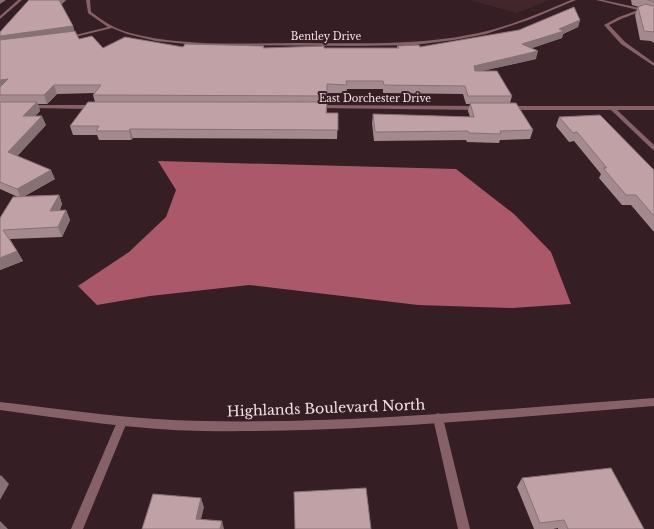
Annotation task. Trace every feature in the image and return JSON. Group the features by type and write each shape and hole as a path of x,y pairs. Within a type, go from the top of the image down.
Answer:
{"street":[{"path":"0,18 20,0"},
{"name":"Bentley Drive","path":"88,0 88,8 92,16 112,27 150,38 197,43 392,44 454,39 484,33 517,24 574,0"},
{"path":"598,0 654,12"},
{"path":"642,10 606,25 623,43 654,65"},
{"path":"61,39 112,27"},
{"path":"24,107 103,107"},
{"name":"East Dorchester Drive","path":"309,107 484,108"},
{"path":"500,108 654,108"},
{"path":"612,108 654,148"},
{"name":"Highlands Boulevard North","path":"0,406 122,422 202,426 287,426 438,418 654,402"},
{"path":"438,418 464,529"},
{"path":"77,529 122,422"}],"shaded area":[{"path":"469,0 549,0 517,13"},
{"path":"158,161 456,169 514,214 551,252 571,304 512,308 418,305 249,285 150,296 97,305 78,286 129,252 166,217 176,190"}],"building":[{"path":"29,0 59,0 73,26 0,36 0,32"},
{"path":"645,4 654,6 654,32 644,31 638,7"},
{"path":"574,7 580,20 559,29 564,31 522,44 538,51 474,66 475,71 497,71 512,96 468,96 465,86 384,85 383,81 346,81 347,85 327,84 327,96 93,95 101,85 54,85 44,95 0,95 0,87 8,79 0,80 0,40 75,31 79,39 92,36 103,48 125,37 183,47 185,44 264,46 263,48 324,46 324,48 399,48 397,46 419,45 420,47 519,30"},
{"path":"0,102 37,102 23,116 42,116 8,152 51,170 17,189 0,182"},
{"path":"88,102 327,102 326,113 338,113 338,130 130,129 129,131 96,131 99,126 70,126"},
{"path":"470,103 516,103 533,130 500,131 501,134 469,133 468,131 375,132 373,114 474,117"},
{"path":"600,115 654,170 654,216 636,195 626,195 603,168 607,168 577,132 573,133 559,117"},
{"path":"59,195 50,211 66,210 58,227 3,230 17,251 0,258 0,218 13,197"},
{"path":"611,468 644,529 568,529 564,520 540,523 522,478"},
{"path":"366,488 371,529 295,529 294,492"},
{"path":"153,494 201,498 196,519 222,521 220,529 142,529"}]}
